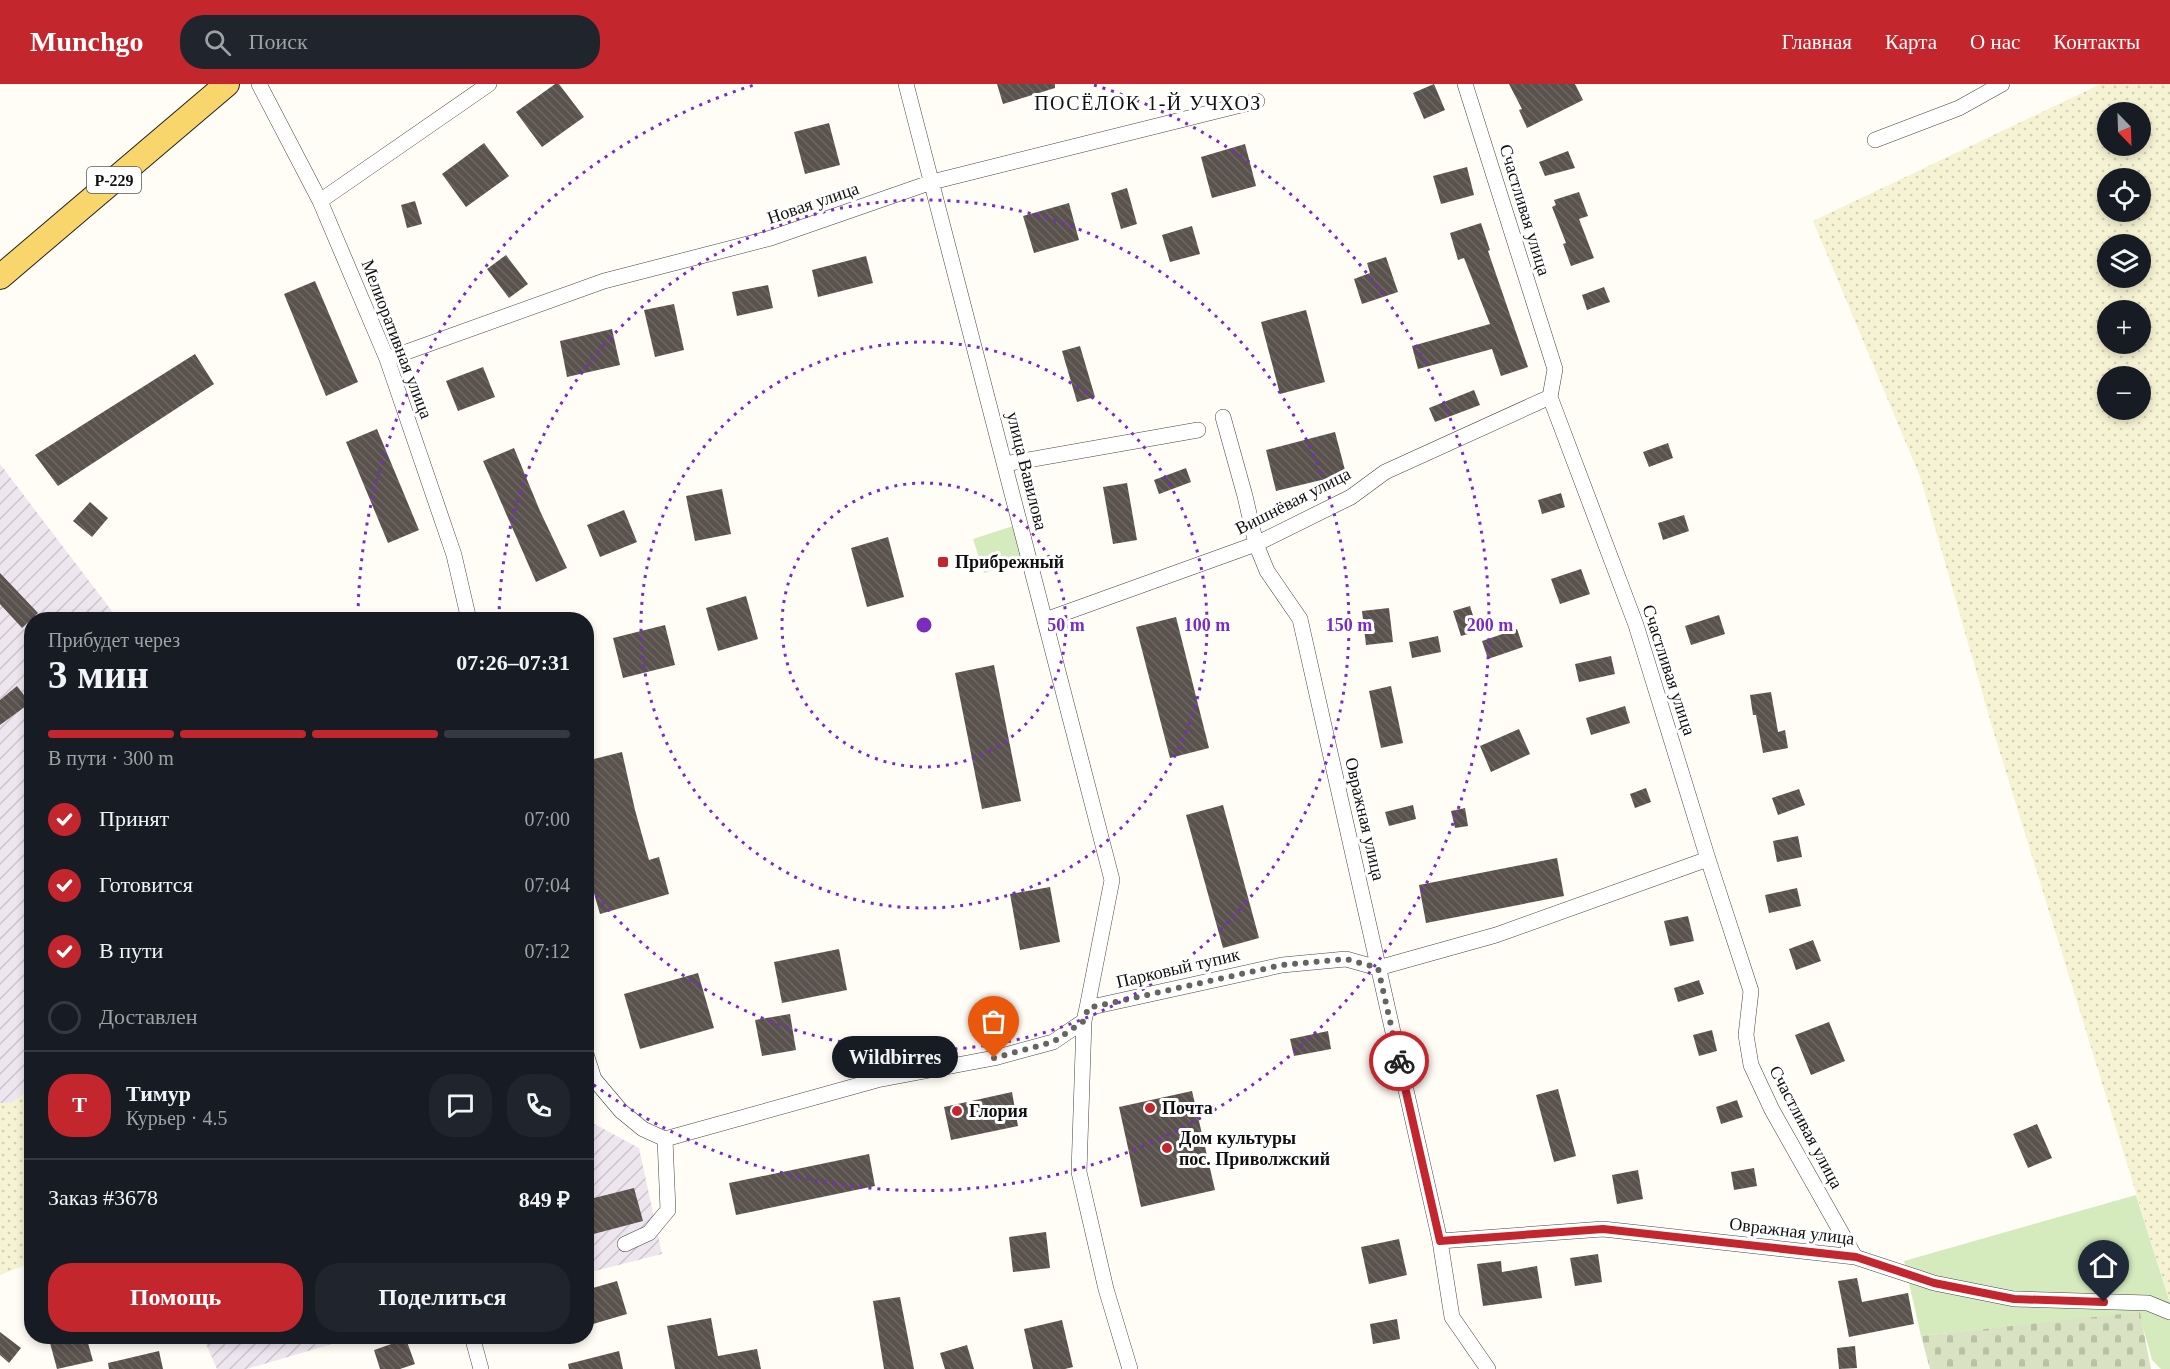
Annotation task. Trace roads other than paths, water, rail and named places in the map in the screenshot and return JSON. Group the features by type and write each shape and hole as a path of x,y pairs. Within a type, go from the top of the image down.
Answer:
{"main road":[{"name":"Р-229","path":"0,277 227,84"}],"street":[{"name":"Мелиоративная улица","path":"259,84 320,201 387,358 454,555 467,612"},
{"path":"320,201 489,84"},
{"name":"улица Вавилова","path":"906,84 1112,880 1086,1014 1079,1172 1106,1289 1131,1369"},
{"name":"Счастливая улица","path":"1465,84 1555,369 1550,397 1636,625 1751,991 1746,1035 1751,1065 1772,1110 1856,1257"},
{"path":"1875,140 1959,108 2002,84"},
{"name":"Новая улица","path":"387,358 604,281 771,238 932,183 1257,101"},
{"name":"Вишнёвая улица","path":"1045,620 1256,544 1351,497 1385,472 1550,397"},
{"name":"Овражная улица","path":"1223,417 1256,544 1267,571 1300,619 1440,1241 1452,1317 1488,1369"},
{"path":"1005,464 1198,430"},
{"path":"1378,968 1496,935 1708,859"},
{"name":"Парковый тупик","path":"665,1139 877,1080 994,1058 1053,1042 1086,1014 1282,965 1346,959 1378,968"},
{"path":"594,1079 621,1111 644,1129 665,1139 668,1210 649,1233 625,1244"},
{"name":"Овражная улица","path":"1440,1241 1603,1229 1856,1257 1934,1283 2014,1299 2148,1303 2170,1312"},
{"path":"474,1344 481,1369"}],"place":[{"name":"Прибрежный","path":"943,562"},
{"name":"Wildbirres","path":"994,1058"},
{"name":"Почта","path":"1150,1108"},
{"name":"Глория","path":"957,1111"},
{"name":"Дом культуры пос. Приволжский","path":"1167,1148"}],"district":[{"name":"ПОСЁЛОК 1-Й УЧХОЗ","path":"1148,103"}]}
